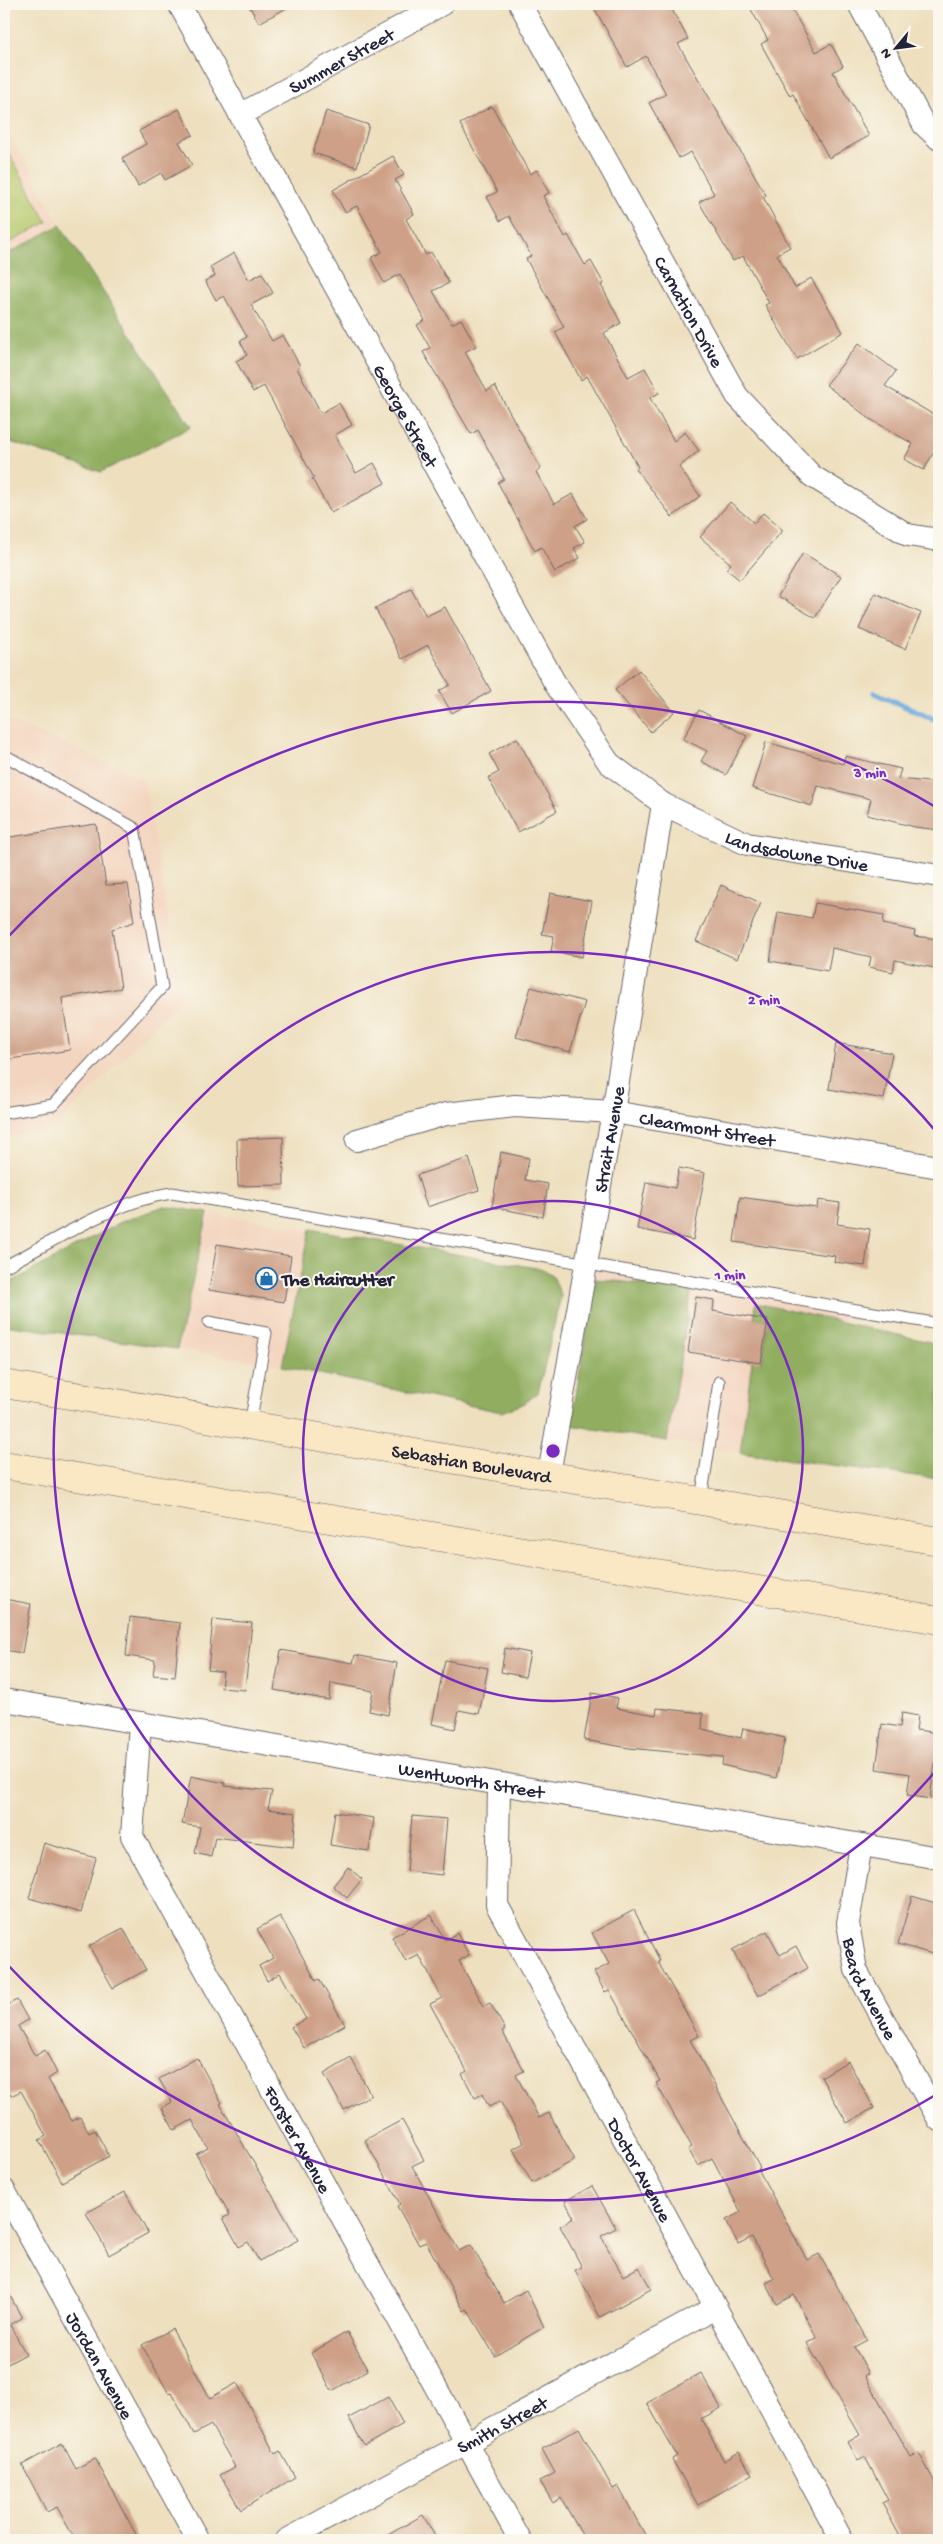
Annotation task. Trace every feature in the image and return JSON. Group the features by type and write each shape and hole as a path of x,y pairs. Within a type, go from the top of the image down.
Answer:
{"main road":[{"name":"Sebastian Boulevard","path":"4,1384 939,1541"},
{"path":"4,1464 939,1620"}],"street":[{"name":"George Street","path":"178,4 556,685 609,763 662,804"},
{"name":"Summer Street","path":"240,115 442,4"},
{"name":"Carnation Drive","path":"520,4 737,396 812,476 908,534 939,540"},
{"path":"859,4 924,125 939,139"},
{"name":"Landsdowne Drive","path":"662,804 747,844 939,876"},
{"name":"Strait Avenue","path":"549,1474 613,1112 662,804"},
{"name":"Clearmont Street","path":"357,1140 446,1114 516,1106 613,1112 939,1167"},
{"name":"Wentworth Street","path":"4,1700 939,1858"},
{"name":"Forster Avenue","path":"140,1723 132,1836 520,2540"},
{"name":"Doctor Avenue","path":"499,1785 497,1905 842,2540"},
{"name":"Beard Avenue","path":"861,1845 848,1923 856,1970 939,2120"},
{"name":"Jordan Avenue","path":"4,2190 198,2540"},
{"name":"Smith Street","path":"287,2540 468,2444 715,2308"}],"lane":[{"path":"4,755 134,828 162,987 53,1105 4,1113"},
{"path":"4,1267 118,1208 150,1196 172,1193 939,1324"},
{"path":"209,1322 266,1333 250,1425"},
{"path":"701,1500 719,1382"}],"shaded area":[{"path":"4,123 60,225 4,256"},
{"path":"4,718 144,779 182,998 53,1130 4,1137"},
{"path":"208,1213 310,1229 282,1366 177,1349"},
{"path":"598,1264 845,1309 827,1467 571,1425"}],"green space":[{"path":"4,144 47,222 4,246"},
{"path":"60,225 191,427 101,472 4,440 4,256"},
{"path":"164,1206 208,1213 177,1349 4,1325 4,1286 121,1222"},
{"path":"310,1229 542,1269 554,1278 561,1296 538,1393 523,1404 501,1412 282,1366"},
{"path":"595,1279 692,1289 667,1441 571,1425"},
{"path":"756,1303 939,1344 939,1479 740,1453 752,1361 762,1362 768,1320 754,1318"}],"building":[{"path":"248,4 294,4 259,23"},
{"path":"592,4 669,4 688,39 678,44 766,195 763,197 790,247 777,254 795,288 811,278 843,332 797,359 765,305 769,303 743,256 733,261 699,202 714,194 691,152 679,158 649,103 666,94 646,56 627,67"},
{"path":"748,4 789,4 816,52 831,44 843,66 833,72 869,136 829,158 793,94 790,96 761,44 768,40"},
{"path":"492,106 530,174 537,170 549,193 543,196 565,237 568,235 585,265 591,261 604,284 601,285 621,323 604,333 628,377 645,368 659,393 650,398 674,441 685,432 699,451 679,467 700,496 672,517 636,469 638,467 587,376 581,380 555,332 564,327 526,259 531,256 509,216 500,221 487,197 497,192 460,124"},
{"path":"179,109 193,135 179,142 192,165 165,180 161,173 138,186 122,158 146,144 139,131"},
{"path":"326,111 369,125 357,167 313,153"},
{"path":"393,156 404,175 395,180 414,214 406,219 426,255 431,252 449,283 433,291 452,324 461,319 476,346 465,352 487,391 495,386 541,469 536,472 554,504 573,494 587,519 575,526 585,542 574,548 580,558 555,572 541,547 535,551 498,483 504,479 478,430 471,434 423,352 430,348 417,325 425,320 400,274 384,283 371,258 382,252 357,206 345,212 333,190"},
{"path":"234,253 249,280 262,273 273,293 251,305 272,341 283,335 300,366 297,368 321,413 339,403 352,425 335,435 356,473 374,463 385,483 331,513 264,386 253,392 236,361 247,355 240,341 247,337 224,296 216,300 205,281 215,276 210,267"},
{"path":"859,343 896,371 885,386 939,418 939,442 924,470 904,459 913,444 870,419 826,385"},
{"path":"730,502 754,523 763,513 783,530 740,580 726,569 731,564 700,537"},
{"path":"803,553 841,576 815,618 778,596"},
{"path":"411,589 426,616 445,607 491,691 452,713 439,691 450,685 428,645 402,659 375,608"},
{"path":"875,593 921,613 905,649 859,629"},
{"path":"639,670 674,712 651,732 615,690"},
{"path":"699,710 747,736 726,775 701,761 707,751 683,739"},
{"path":"517,738 557,811 518,832 488,778 499,772 489,754"},
{"path":"766,742 843,764 845,756 901,769 898,779 939,783 939,830 915,827 867,815 871,799 818,786 812,806 752,788"},
{"path":"96,824 106,885 128,884 134,922 112,929 121,988 62,998 70,1050 4,1060 4,838"},
{"path":"721,885 761,903 737,959 696,941"},
{"path":"550,893 592,901 582,957 551,951 554,936 542,934"},
{"path":"815,903 884,915 883,924 915,931 914,936 939,939 939,969 895,960 893,972 869,967 871,957 832,948 828,971 770,961 778,912 812,918"},
{"path":"531,987 585,1002 570,1052 516,1037"},
{"path":"836,1043 892,1053 884,1099 829,1089"},
{"path":"283,1137 284,1185 238,1186 237,1139"},
{"path":"501,1152 529,1158 525,1180 548,1184 543,1217 492,1207"},
{"path":"469,1158 479,1190 427,1207 417,1175"},
{"path":"679,1168 705,1173 693,1240 637,1229 646,1182 675,1188"},
{"path":"740,1197 817,1208 818,1200 840,1203 837,1224 870,1229 865,1266 834,1262 835,1256 734,1242"},
{"path":"217,1244 291,1256 284,1302 209,1290"},
{"path":"696,1297 714,1300 713,1311 768,1320 761,1363 688,1352"},
{"path":"4,1599 31,1604 22,1653 4,1650"},
{"path":"130,1617 180,1623 175,1677 153,1675 155,1660 126,1656"},
{"path":"213,1619 252,1623 245,1690 221,1688 223,1672 208,1670"},
{"path":"505,1648 530,1653 525,1677 501,1672"},
{"path":"281,1650 353,1663 355,1655 397,1663 388,1715 369,1711 373,1691 331,1683 329,1700 274,1690"},
{"path":"445,1660 488,1668 479,1714 459,1710 455,1729 432,1724"},
{"path":"592,1693 618,1698 616,1708 656,1715 657,1708 703,1713 702,1729 741,1738 743,1728 785,1738 776,1778 722,1765 723,1757 629,1748 584,1740"},
{"path":"902,1713 918,1716 916,1730 939,1733 930,1799 907,1795 910,1774 876,1769 882,1724 900,1727"},
{"path":"191,1776 225,1783 225,1786 272,1791 268,1809 296,1813 293,1847 215,1837 211,1857 195,1853 200,1827 182,1824"},
{"path":"335,1812 374,1818 369,1851 330,1845"},
{"path":"412,1816 447,1819 442,1875 407,1871"},
{"path":"44,1843 96,1858 81,1913 29,1898"},
{"path":"348,1867 362,1879 347,1898 333,1886"},
{"path":"912,1896 939,1904 939,1956 898,1944"},
{"path":"634,1910 660,1961 658,1962 699,2036 690,2040 760,2168 758,2169 807,2260 819,2254 867,2340 854,2347 869,2373 865,2376 911,2457 919,2453 939,2490 939,2540 902,2540 882,2503 888,2500 865,2457 858,2461 848,2442 860,2435 807,2343 817,2338 794,2295 777,2304 766,2283 774,2279 752,2237 738,2244 726,2220 741,2212 712,2158 698,2166 688,2149 692,2147 656,2083 660,2081 609,1990 605,1992 594,1972 609,1964 592,1933"},
{"path":"431,1915 445,1940 457,1933 469,1955 459,1961 484,2006 490,2003 505,2029 502,2031 524,2071 516,2075 539,2118 549,2113 575,2160 532,2183 513,2149 524,2143 500,2101 489,2107 482,2094 475,2098 462,2074 467,2071 430,2004 442,1998 419,1955 406,1962 392,1937"},
{"path":"280,1916 316,1981 319,1979 345,2025 304,2048 291,2027 306,2019 280,1973 267,1981 259,1966 273,1958 257,1929"},
{"path":"123,1928 146,1970 113,1988 89,1946"},
{"path":"767,1931 780,1955 796,1946 808,1968 758,1996 732,1950"},
{"path":"4,2000 7,2005 17,2000 28,2020 18,2026 35,2056 45,2050 57,2073 48,2079 72,2121 80,2117 89,2133 95,2130 109,2156 62,2182 39,2140 46,2136 21,2091 11,2096 4,2083"},
{"path":"197,2058 222,2103 220,2104 298,2240 259,2261 248,2242 239,2247 223,2218 230,2215 196,2154 208,2148 192,2120 174,2130 162,2108 172,2102 159,2079"},
{"path":"351,2058 371,2095 344,2110 324,2074"},
{"path":"848,2061 874,2108 847,2123 821,2077"},
{"path":"402,2120 424,2160 412,2166 459,2251 471,2245 504,2303 526,2290 544,2327 495,2356 467,2309 464,2311 426,2242 419,2245 397,2206 400,2204 365,2140"},
{"path":"592,2186 616,2228 601,2236 623,2276 639,2267 651,2289 600,2317 575,2270 582,2267 560,2226 574,2218 565,2201"},
{"path":"125,2192 148,2233 109,2255 86,2213"},
{"path":"4,2285 22,2318 10,2325 26,2354 4,2366"},
{"path":"172,2329 210,2398 237,2383 275,2454 280,2451 295,2477 241,2510 220,2475 235,2467 211,2425 194,2434 172,2393 169,2394 142,2345"},
{"path":"347,2332 368,2370 332,2391 311,2353"},
{"path":"701,2373 721,2408 701,2419 724,2461 739,2452 752,2475 698,2505 672,2459 677,2456 647,2403"},
{"path":"388,2397 403,2424 364,2446 349,2418"},
{"path":"579,2428 613,2489 618,2486 648,2540 585,2540 561,2498 553,2503 540,2481 555,2473 542,2449"},
{"path":"62,2443 76,2469 95,2458 139,2540 75,2540 57,2507 47,2512 22,2465"},
{"path":"423,2515 437,2540 379,2540"}],"waterway":[{"path":"875,693 939,721"}],"place":[{"name":"The Haircutter","path":"266,1278"}]}
